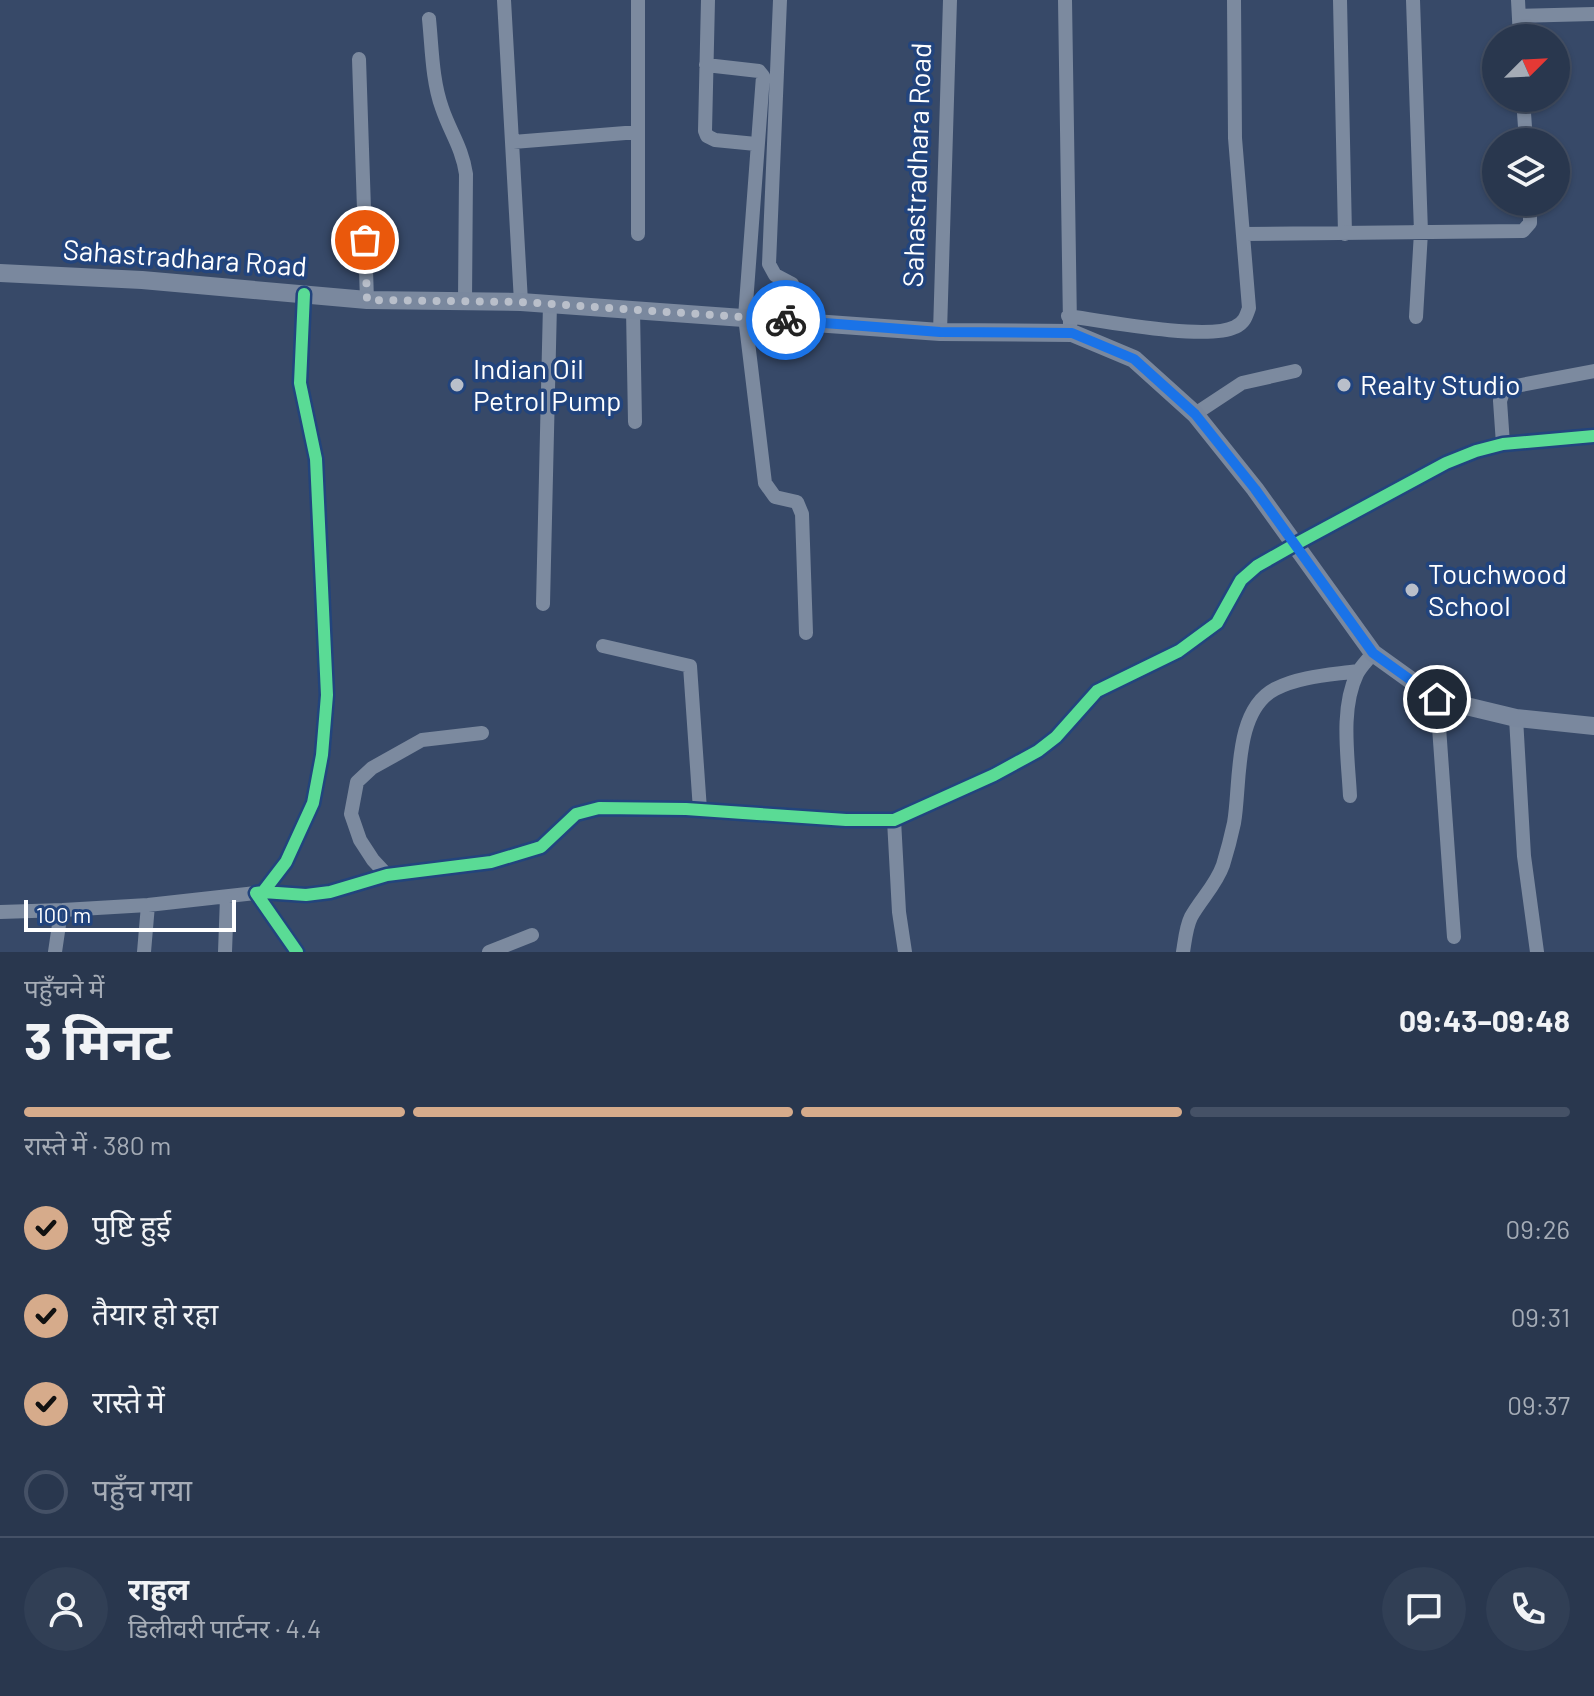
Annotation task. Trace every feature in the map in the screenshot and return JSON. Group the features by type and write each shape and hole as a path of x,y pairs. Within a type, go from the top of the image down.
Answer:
{"main road":[{"name":"Sahastradhara Road","path":"0,273 142,280 367,300 521,302 940,332 1070,324 1134,359 1195,414 1255,489 1373,653 1437,699 1516,718 1594,726"}],"street":[{"path":"504,0 521,302"},
{"path":"638,0 638,234"},
{"path":"708,0 704,125 707,136 715,140 756,144"},
{"path":"780,0 769,264 775,275 792,284 795,290 797,321"},
{"name":"Sahastradhara Road","path":"940,332 950,0"},
{"path":"1065,0 1070,324 1224,331 1234,328 1246,318 1249,308 1235,138 1234,0"},
{"path":"1340,0 1345,234"},
{"path":"1413,0 1421,232 1416,317"},
{"path":"1518,0 1519,24"},
{"path":"1519,16 1594,14"},
{"path":"429,19 439,98 463,154 466,174 465,301"},
{"path":"359,59 367,300"},
{"path":"706,65 761,72 763,76 745,317 765,483 775,497 797,502 802,514 806,633"},
{"path":"513,142 638,132"},
{"path":"1244,234 1523,231 1530,223 1530,216"},
{"path":"259,892 286,862 313,803 322,755 327,695 318,472 300,383 304,294"},
{"path":"543,604 550,304"},
{"path":"633,310 635,422"},
{"path":"1195,414 1242,383 1295,371"},
{"path":"1503,444 1500,401 1503,392 1516,386 1594,371"},
{"path":"0,912 148,905 259,892 306,895 330,892 387,875 467,866 513,856 541,847 576,814 599,808 894,820 994,775 1038,751 1056,737 1097,691 1179,651 1217,623 1241,580 1257,566 1294,545 1446,463 1476,451 1503,444 1594,436"},
{"path":"603,646 690,666 700,810"},
{"path":"1350,796 1347,742 1351,691 1358,671 1373,653"},
{"path":"1183,952 1191,917 1208,895 1222,867 1234,823 1242,745 1251,717 1263,697 1277,688 1310,678 1358,671"},
{"path":"1437,699 1454,937"},
{"path":"1516,718 1524,856 1537,952"},
{"path":"387,875 360,840 351,814 357,782 372,768 422,740 482,733"},
{"path":"894,820 899,912 905,952"},
{"path":"259,892 297,952"},
{"path":"225,952 227,897"},
{"path":"144,952 148,905"},
{"path":"55,952 63,910"},
{"path":"489,952 532,935"}],"cycle path":[{"path":"297,952 256,893 263,892 286,862 313,803 322,755 327,695 316,459 300,383 304,294"},
{"path":"263,892 306,895 330,892 387,875 491,862 541,847 576,814 599,808 686,809 846,820 894,820 994,775 1038,751 1056,737 1097,691 1179,651 1217,623 1241,580 1257,566 1294,545 1446,463 1476,451 1503,444 1594,436"}],"way so far":[{"path":"365,240 367,300 521,302 786,320"}],"place":[{"name":"Indian Oil Petrol Pump","path":"457,385"},
{"name":"Realty Studio","path":"1344,385"},
{"name":"Touchwood School","path":"1412,590"}],"route":[{"path":"786,320 940,332 1072,333 1134,359 1195,414 1255,489 1373,653 1437,699"}]}
